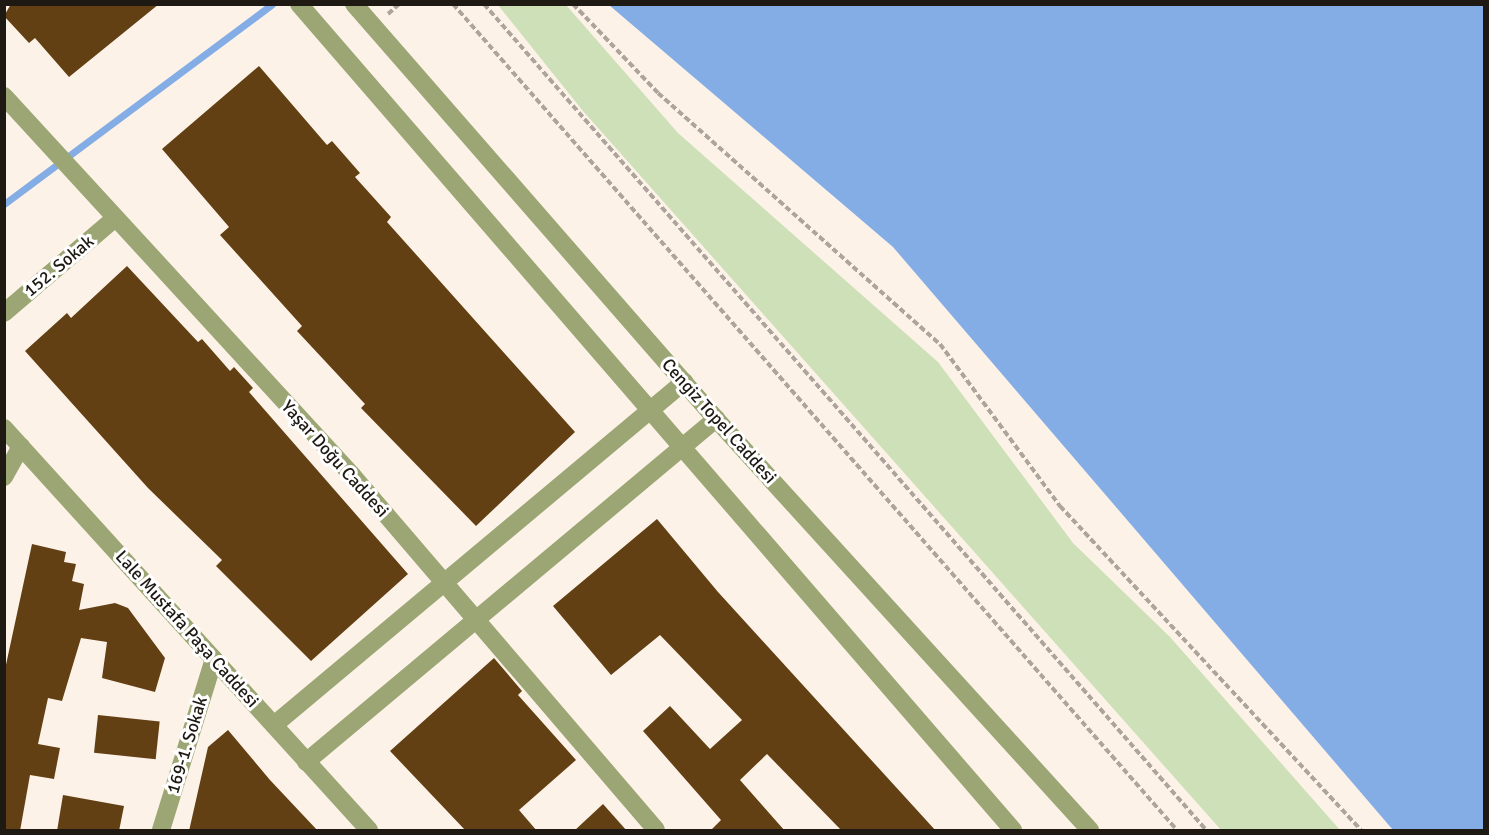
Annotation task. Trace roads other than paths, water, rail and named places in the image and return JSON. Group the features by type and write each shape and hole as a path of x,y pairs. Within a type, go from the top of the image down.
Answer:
{"street":[{"path":"299,4 679,449 1013,831"},
{"name":"Cengiz Topel Caddesi","path":"354,4 716,419 1090,831"},
{"name":"Yaşar Doğu Caddesi","path":"6,102 27,122 95,201 352,475 656,831"},
{"name":"152. Sokak","path":"4,312 113,220"},
{"path":"274,725 684,382"},
{"path":"306,762 474,618 716,419"},
{"name":"Lale Mustafa Paşa Caddesi","path":"4,428 369,831"},
{"path":"4,477 21,446"},
{"name":"169-1. Sokak","path":"161,831 214,659"}],"water":[{"path":"609,5 1484,5 1484,830 1393,830 893,247"}],"waterway":[{"path":"4,204 272,4"}]}
